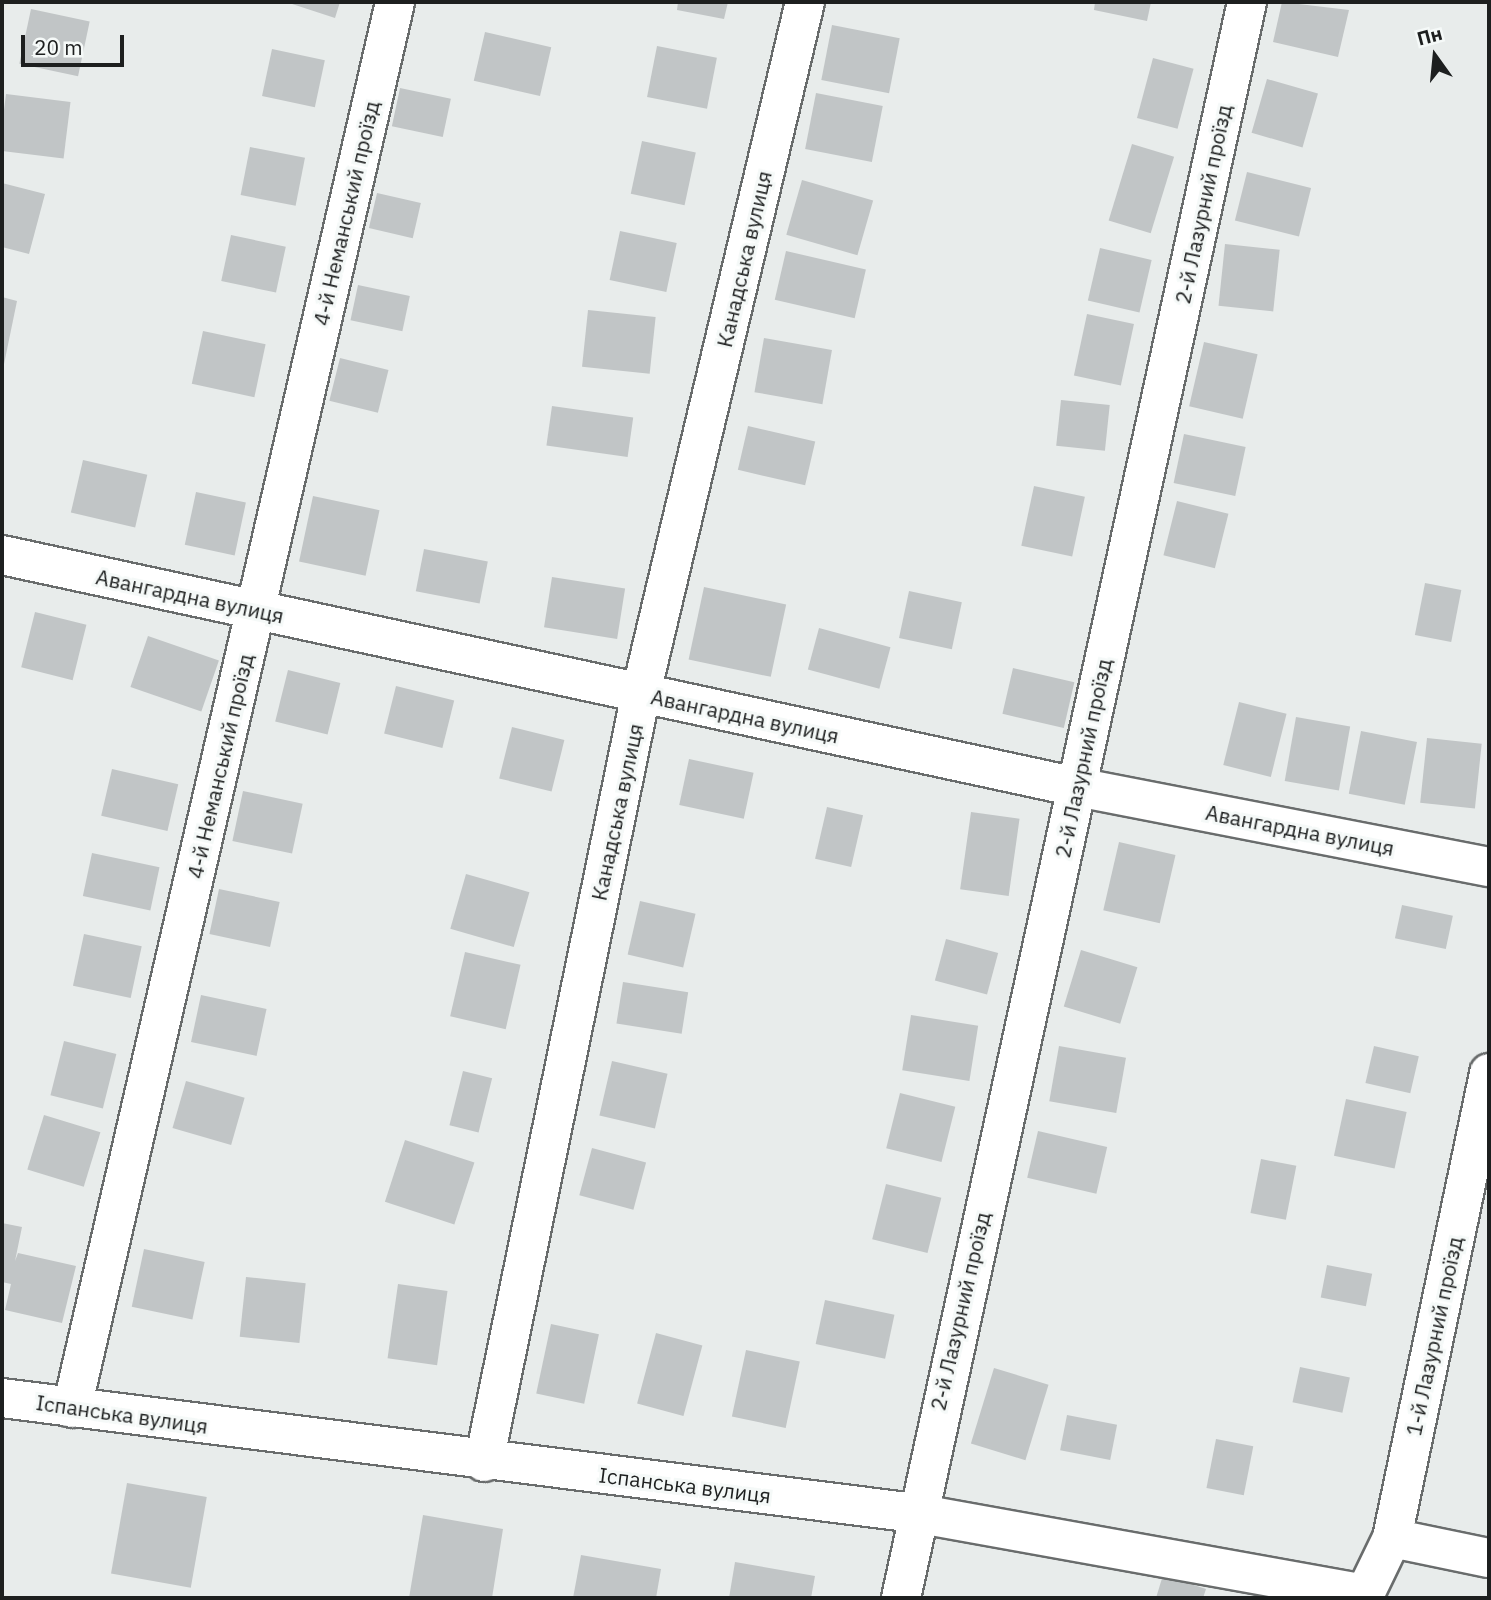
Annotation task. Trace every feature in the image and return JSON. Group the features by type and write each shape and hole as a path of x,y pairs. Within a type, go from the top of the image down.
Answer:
{"street":[{"name":"4-й Неманський проїзд","path":"72,1408 395,2"},
{"name":"Канадська вулиця","path":"484,1462 641,694 805,2"},
{"name":"2-й Лазурний проїзд","path":"901,1598 915,1513 1077,787 1247,2"},
{"name":"Авангардна вулиця","path":"2,555 1077,787 1489,867"},
{"name":"1-й Лазурний проїзд","path":"1363,1596 1392,1538 1489,1073"},
{"name":"Іспанська вулиця","path":"2,1398 484,1462 915,1513 1363,1596"},
{"path":"1392,1538 1489,1558"}],"building":[{"path":"286,2 340,2 335,18"},
{"path":"678,2 728,2 724,19 677,10"},
{"path":"1095,2 1151,2 1147,21 1094,10"},
{"path":"1282,2 1349,10 1338,57 1273,42"},
{"path":"31,9 90,21 78,76 19,64"},
{"path":"832,25 900,38 889,93 821,80"},
{"path":"485,32 551,47 540,96 474,81"},
{"path":"657,46 717,58 707,109 647,97"},
{"path":"272,49 325,60 315,107 262,96"},
{"path":"1153,58 1194,69 1178,129 1137,118"},
{"path":"1267,79 1318,94 1303,147 1252,133"},
{"path":"400,88 451,99 443,137 392,126"},
{"path":"816,93 883,106 872,162 805,149"},
{"path":"6,94 71,102 64,158 2,151"},
{"path":"642,141 696,152 685,205 631,194"},
{"path":"1132,144 1174,157 1151,233 1109,221"},
{"path":"250,147 305,158 296,206 241,195"},
{"path":"1247,172 1311,188 1299,236 1235,221"},
{"path":"802,180 873,200 857,255 786,235"},
{"path":"2,183 45,194 29,254 2,247"},
{"path":"377,193 421,203 413,238 369,228"},
{"path":"620,231 677,243 666,292 610,280"},
{"path":"231,235 286,247 276,293 221,281"},
{"path":"1225,244 1280,250 1273,311 1219,306"},
{"path":"1100,248 1152,260 1139,313 1088,301"},
{"path":"786,251 866,269 855,318 775,300"},
{"path":"358,285 410,296 402,331 351,320"},
{"path":"2,297 17,301 3,369 2,368"},
{"path":"588,310 656,317 650,374 582,367"},
{"path":"1087,314 1134,324 1121,386 1074,376"},
{"path":"203,331 266,344 254,397 192,384"},
{"path":"764,338 832,350 822,404 754,392"},
{"path":"1204,342 1258,354 1243,419 1189,406"},
{"path":"340,358 389,370 378,413 329,401"},
{"path":"1061,400 1110,405 1105,451 1056,446"},
{"path":"552,406 633,417 628,457 546,446"},
{"path":"748,426 815,442 805,485 738,470"},
{"path":"1184,434 1246,447 1235,496 1174,483"},
{"path":"83,460 147,475 135,527 71,513"},
{"path":"1034,486 1085,497 1072,556 1021,546"},
{"path":"196,492 246,503 235,555 185,545"},
{"path":"313,496 380,510 366,576 299,562"},
{"path":"1177,501 1228,514 1215,568 1163,555"},
{"path":"424,549 488,561 480,604 416,591"},
{"path":"552,577 625,589 617,639 544,627"},
{"path":"1425,583 1461,590 1451,642 1415,635"},
{"path":"704,587 786,604 771,677 689,659"},
{"path":"909,591 962,602 952,649 899,638"},
{"path":"35,612 86,625 73,680 21,667"},
{"path":"819,628 890,647 879,689 808,670"},
{"path":"148,636 219,660 201,711 130,687"},
{"path":"1013,668 1074,682 1064,728 1002,714"},
{"path":"288,670 340,683 328,734 275,721"},
{"path":"396,686 454,701 442,748 384,734"},
{"path":"1239,702 1287,714 1271,777 1223,765"},
{"path":"1296,717 1350,727 1339,791 1285,781"},
{"path":"512,727 564,740 552,791 499,778"},
{"path":"1361,731 1417,742 1405,805 1349,794"},
{"path":"1427,738 1482,744 1475,808 1420,803"},
{"path":"689,759 754,773 744,819 679,805"},
{"path":"112,769 178,784 167,831 101,816"},
{"path":"243,791 303,804 292,854 232,841"},
{"path":"827,807 863,815 851,867 815,859"},
{"path":"971,812 1020,819 1009,896 960,889"},
{"path":"1119,842 1176,855 1160,923 1103,910"},
{"path":"92,853 159,867 150,910 83,896"},
{"path":"466,874 529,892 514,947 450,929"},
{"path":"219,889 280,902 270,947 209,934"},
{"path":"640,901 696,914 683,967 628,955"},
{"path":"1402,905 1453,916 1446,949 1395,938"},
{"path":"84,934 142,946 131,998 73,986"},
{"path":"946,939 998,953 987,995 935,981"},
{"path":"1081,950 1137,967 1120,1024 1064,1006"},
{"path":"465,952 521,965 506,1029 450,1016"},
{"path":"623,982 688,992 682,1034 616,1023"},
{"path":"201,995 267,1009 257,1056 191,1042"},
{"path":"911,1015 978,1026 969,1081 902,1070"},
{"path":"64,1041 116,1054 103,1108 50,1095"},
{"path":"1059,1046 1126,1058 1116,1113 1049,1101"},
{"path":"1374,1046 1419,1056 1410,1093 1365,1083"},
{"path":"612,1061 668,1074 655,1128 599,1116"},
{"path":"463,1071 492,1078 479,1133 449,1125"},
{"path":"186,1081 245,1098 231,1145 172,1128"},
{"path":"900,1093 955,1107 942,1162 886,1148"},
{"path":"1346,1099 1407,1112 1395,1169 1334,1156"},
{"path":"44,1115 100,1132 84,1187 27,1170"},
{"path":"1038,1131 1107,1147 1096,1194 1027,1178"},
{"path":"405,1140 474,1163 454,1224 385,1202"},
{"path":"592,1148 646,1162 633,1210 579,1195"},
{"path":"1261,1159 1296,1166 1286,1220 1251,1213"},
{"path":"886,1184 941,1198 928,1253 872,1239"},
{"path":"2,1223 22,1227 15,1261 18,1253 76,1266 62,1323 5,1310 11,1284 2,1282"},
{"path":"144,1249 205,1262 192,1320 132,1307"},
{"path":"1327,1265 1372,1274 1366,1306 1321,1297"},
{"path":"246,1277 306,1283 299,1343 240,1337"},
{"path":"398,1284 448,1291 437,1365 388,1358"},
{"path":"825,1300 894,1315 885,1359 816,1344"},
{"path":"551,1324 599,1334 584,1404 536,1393"},
{"path":"656,1333 702,1345 683,1416 637,1404"},
{"path":"746,1350 800,1361 786,1428 732,1417"},
{"path":"1300,1367 1350,1378 1342,1413 1293,1402"},
{"path":"994,1368 1049,1385 1025,1460 971,1444"},
{"path":"1067,1415 1117,1425 1110,1460 1060,1450"},
{"path":"1216,1439 1253,1446 1244,1495 1206,1488"},
{"path":"127,1483 207,1497 191,1588 111,1574"},
{"path":"423,1515 503,1529 492,1598 409,1598"},
{"path":"581,1555 661,1569 656,1598 573,1598"},
{"path":"735,1562 815,1576 811,1598 729,1598"},
{"path":"1163,1575 1206,1589 1203,1598 1156,1598"}]}
